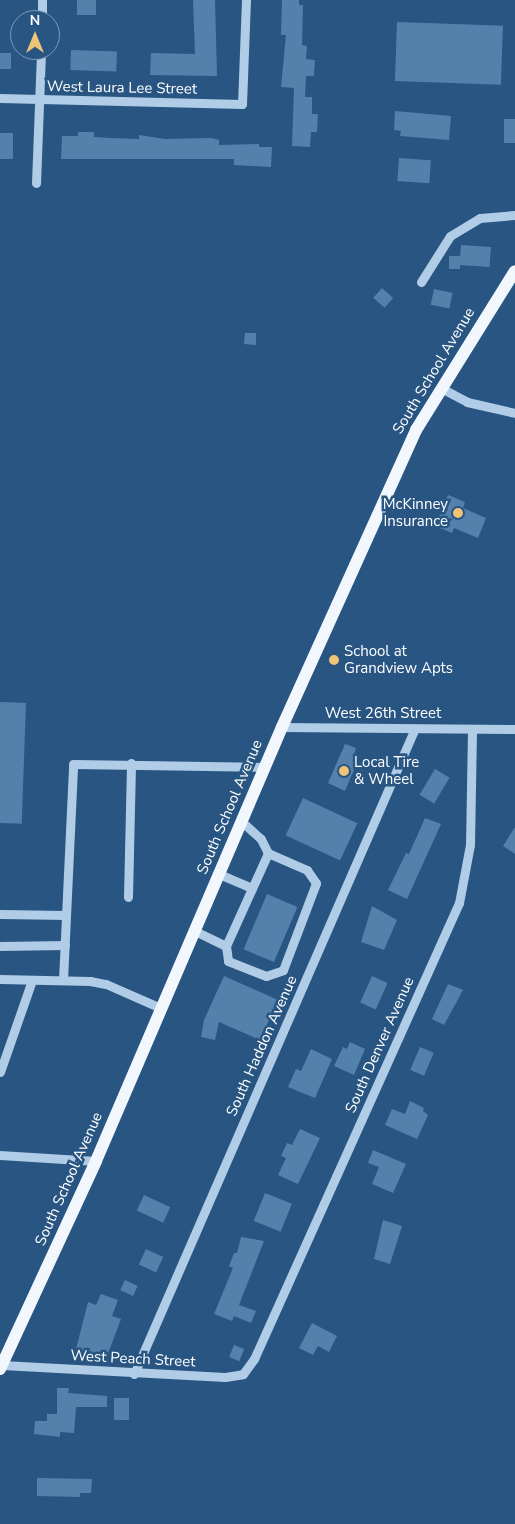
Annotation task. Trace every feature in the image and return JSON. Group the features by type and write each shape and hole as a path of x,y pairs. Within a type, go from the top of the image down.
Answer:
{"main road":[{"name":"South School Avenue","path":"1,1367 96,1161 264,767 416,430 515,272"}],"street":[{"name":"West Laura Lee Street","path":"0,98 242,104 246,0"},
{"path":"36,183 41,60"},
{"path":"421,282 450,236 480,218 515,216"},
{"path":"441,388 467,402 515,413"},
{"name":"West 26th Street","path":"282,727 515,728"},
{"name":"South Haddon Avenue","path":"134,1374 415,728"},
{"name":"South Denver Avenue","path":"254,1359 459,903 470,845 472,728"},
{"path":"63,980 72,767 79,762 264,767"},
{"path":"128,897 131,763"},
{"path":"241,821 261,839 268,853 307,870 316,883 283,970 266,976 228,961 226,946 268,853"},
{"path":"219,874 252,888"},
{"path":"0,914 66,915"},
{"path":"194,931 226,946"},
{"path":"0,946 65,945"},
{"path":"0,979 63,980 106,984 161,1008"},
{"path":"0,1072 32,980"},
{"path":"0,1155 96,1161"},
{"name":"West Peach Street","path":"1,1367 225,1377 243,1374 254,1359"}],"building":[{"path":"77,0 96,0 96,15 77,15"},
{"path":"193,0 215,0 217,76 150,75 151,53 195,54"},
{"path":"282,0 299,0 299,5 303,5 302,45 307,46 306,59 315,60 314,76 306,76 305,97 312,97 312,114 318,114 317,132 311,132 310,147 292,146 294,88 281,87 286,35 281,35"},
{"path":"397,22 503,26 501,85 395,81"},
{"path":"71,50 117,52 116,72 70,70"},
{"path":"0,53 10,53 11,69 0,69"},
{"path":"395,111 451,116 449,140 400,136 401,131 394,130"},
{"path":"504,119 515,119 515,143 504,143"},
{"path":"78,132 94,132 94,137 139,139 139,135 165,139 211,138 219,140 219,145 259,144 259,147 272,147 271,167 234,165 234,159 61,159 62,136 78,136"},
{"path":"0,133 13,133 13,159 0,159"},
{"path":"399,158 431,160 429,183 397,181"},
{"path":"461,245 491,247 490,267 460,265"},
{"path":"449,256 460,256 460,269 449,269"},
{"path":"382,288 393,298 384,308 373,298"},
{"path":"434,289 453,293 449,309 431,305"},
{"path":"245,333 256,333 256,345 244,344"},
{"name":"McKinney Insurance","path":"448,495 465,502 463,508 486,518 478,538 454,528 452,533 435,526"},
{"path":"0,702 26,703 22,824 0,823"},
{"name":"Local Tire & Wheel","path":"345,744 356,748 354,755 359,758 345,791 328,783"},
{"path":"435,769 450,778 434,803 420,795"},
{"path":"303,798 357,823 340,861 286,835"},
{"path":"425,818 441,824 407,899 388,890 406,853 409,854"},
{"path":"515,827 515,854 503,846"},
{"path":"267,894 297,907 274,962 244,949"},
{"path":"372,906 397,920 384,950 361,942"},
{"path":"224,976 278,1000 260,1040 219,1022 215,1040 201,1037 204,1020"},
{"path":"372,976 388,983 376,1009 360,1002"},
{"path":"448,984 463,990 444,1025 432,1019"},
{"path":"350,1042 365,1049 354,1075 334,1066 343,1047 347,1049"},
{"path":"420,1047 434,1053 424,1076 410,1070"},
{"path":"311,1049 332,1059 315,1098 288,1087 296,1069 301,1071"},
{"path":"410,1101 424,1108 423,1111 428,1115 417,1139 385,1125 392,1109 405,1114"},
{"path":"300,1129 320,1138 298,1184 278,1175 286,1158 281,1156 287,1143 292,1145"},
{"path":"373,1150 406,1164 393,1193 372,1184 379,1167 368,1163"},
{"path":"265,1193 292,1204 281,1232 254,1221"},
{"path":"144,1195 170,1207 163,1223 137,1210"},
{"path":"383,1220 402,1226 390,1264 374,1259"},
{"path":"241,1237 264,1241 239,1305 256,1311 251,1323 234,1316 232,1321 214,1314 233,1268 229,1266 234,1253 237,1253"},
{"path":"146,1249 163,1257 156,1272 139,1264"},
{"path":"125,1280 138,1286 133,1296 120,1290"},
{"path":"101,1294 118,1300 112,1316 121,1319 106,1359 76,1349 88,1302 96,1305"},
{"path":"312,1323 337,1336 329,1352 318,1346 313,1355 299,1348"},
{"path":"234,1345 244,1349 239,1361 229,1357"},
{"path":"57,1388 69,1388 68,1393 107,1396 107,1407 76,1407 74,1433 60,1432 60,1437 34,1434 35,1421 47,1421 47,1414 57,1414"},
{"path":"114,1398 129,1398 129,1420 114,1420"},
{"path":"37,1478 92,1479 91,1493 80,1493 80,1497 37,1496"}],"place":[{"name":"McKinney Insurance","path":"458,513"},
{"name":"School at Grandview Apts","path":"334,660"},
{"name":"Local Tire & Wheel","path":"344,771"}]}
